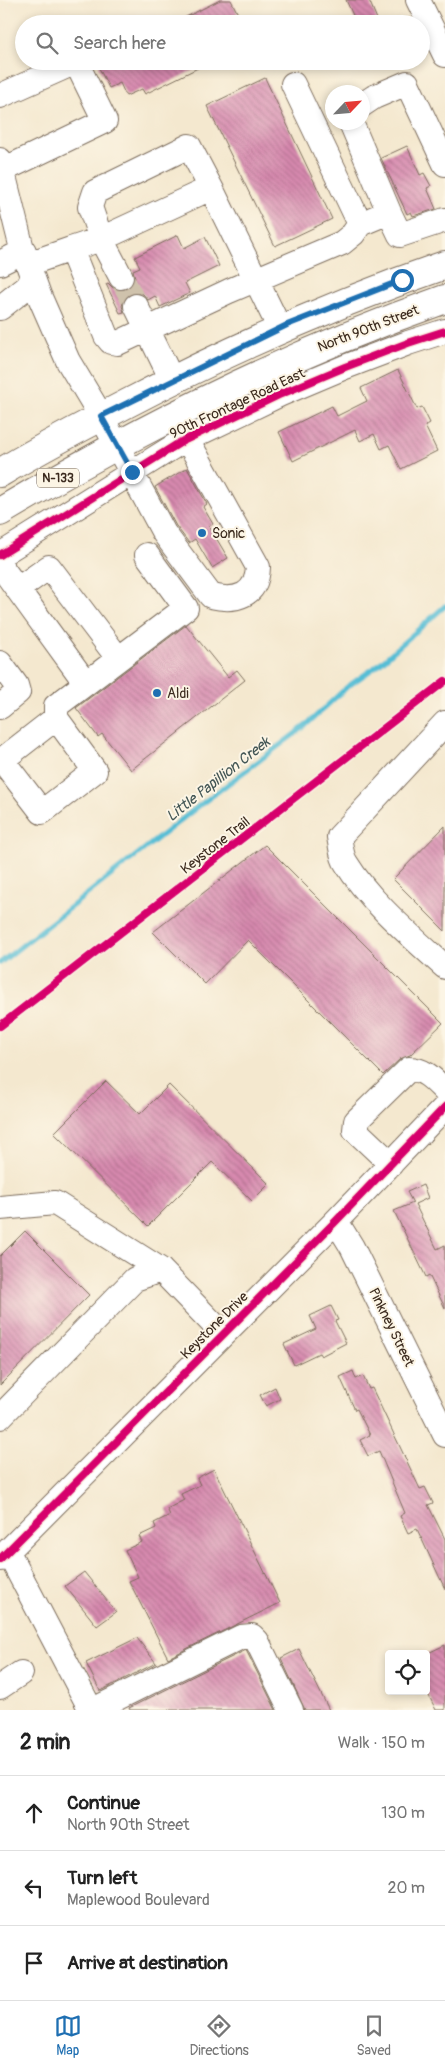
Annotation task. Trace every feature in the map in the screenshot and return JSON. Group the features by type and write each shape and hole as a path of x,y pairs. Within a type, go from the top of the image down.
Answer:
{"main road":[{"name":"N-133","path":"0,473 101,416 280,329 350,300 445,265"},
{"name":"North 90th Street","path":"0,512 117,444 277,365 372,325 445,299"}],"street":[{"path":"418,0 425,15"},
{"path":"430,24 445,55"},
{"path":"0,96 58,70"},
{"path":"80,70 105,122 1,165 29,265 50,322 68,360 117,444 164,533 211,596 234,599 242,596 252,588 258,578 258,567 188,439"},
{"path":"370,99 407,83 445,164"},
{"path":"293,84 360,224"},
{"path":"354,130 400,235 445,220"},
{"path":"121,276 101,239 90,207 96,192 189,146 280,329"},
{"path":"0,263 29,265 101,239 211,188"},
{"path":"71,249 106,336 111,342 118,343 256,279 342,242 353,234 360,224 389,212"},
{"path":"0,308 29,265"},
{"path":"136,306 172,380"},
{"name":"90th Frontage Road East","path":"0,554 188,439 345,367 445,331"},
{"path":"56,718 56,706 85,682 186,608 147,555"},
{"path":"0,565 85,682"},
{"path":"18,589 49,567 118,658"},
{"path":"0,663 16,685 18,692 0,706"},
{"path":"445,723 340,837 345,862 368,892 445,967"},
{"path":"391,1164 356,1130 356,1121 409,1069 418,1069 426,1073 445,1091"},
{"name":"Keystone Drive","path":"4,1555 336,1221 445,1107"},
{"path":"0,1208 55,1204 161,1270 223,1334"},
{"name":"Pinkney Street","path":"336,1221 352,1247 445,1436"},
{"path":"0,1416 135,1279 161,1270"},
{"path":"4,1555 92,1710 241,1637 252,1636 257,1641 291,1710"},
{"path":"0,1687 21,1673"}],"building":[{"path":"220,0 231,0 238,14 236,15 190,15"},
{"path":"346,0 369,0 375,15 353,15"},
{"path":"100,70 194,70 145,94 142,89 126,96 120,83 109,88"},
{"path":"265,78 332,219 275,246 207,106"},
{"path":"407,146 420,175 424,173 431,186 427,188 436,209 413,216 411,212 407,214 381,158"},
{"path":"178,235 184,248 205,237 219,266 185,283 190,293 160,307 155,296 148,300 143,294 130,293 124,299 122,306 124,312 120,313 106,284 108,283 120,291 128,289 133,284 135,278 133,270 140,267 135,257"},
{"path":"398,370 417,409 422,407 430,423 425,426 437,451 401,469 389,445 381,449 374,434 360,441 355,430 293,461 279,432 332,406 337,416 367,401 361,388"},
{"path":"187,468 207,504 203,507 213,524 209,526 228,558 212,568 195,539 189,543 176,526 155,487"},
{"name":"Aldi","path":"186,625 228,677 237,670 245,680 131,770 102,734 98,737 76,708"},
{"path":"445,826 445,931 393,879"},
{"path":"265,845 443,1023 410,1055 400,1059 383,1075 248,940 205,984 153,932"},
{"path":"106,1081 140,1114 169,1085 269,1184 252,1201 212,1162 148,1226 54,1133"},
{"path":"423,1185 428,1198 415,1204 437,1249 445,1245 445,1308 429,1275 426,1277 394,1211 413,1203 407,1192"},
{"path":"25,1231 89,1295 0,1385 0,1256"},
{"path":"331,1306 338,1320 335,1321 346,1343 321,1356 319,1353 294,1365 284,1344 316,1329 310,1316"},
{"path":"353,1371 356,1379 363,1376 369,1389 372,1388 420,1489 425,1487 433,1503 428,1505 445,1539 445,1589 417,1529 408,1533 400,1516 405,1513 379,1451 368,1456 360,1440 370,1435 357,1409 355,1410 340,1377"},
{"path":"275,1387 280,1399 266,1406 260,1395"},
{"path":"214,1469 280,1603 168,1658 129,1581 138,1577 125,1550 142,1542 139,1536 156,1528 154,1523 170,1515 167,1509 184,1500 181,1494 200,1485 197,1478"},
{"path":"84,1572 116,1612 97,1626 65,1586"},
{"path":"137,1638 156,1663 100,1691 86,1663"},
{"path":"445,1645 445,1710 436,1710 428,1695 430,1652"},
{"path":"299,1649 329,1710 305,1710 281,1658"},
{"path":"246,1650 276,1710 130,1710 129,1708"}],"waterway":[{"name":"Little Papillion Creek","path":"0,963 200,805 304,727 347,687 378,665 445,606"}],"tunnel":[{"path":"121,277 136,306"}],"cycle path":[{"path":"0,555 181,442 281,394 345,367 445,331"},
{"name":"Keystone Trail","path":"0,1026 445,681"},
{"path":"0,1559 336,1221 445,1107"}],"place":[{"name":"Sonic","path":"202,533"},
{"name":"Aldi","path":"157,693"}],"route":[{"path":"132,472 101,416 287,325 402,280"}]}
